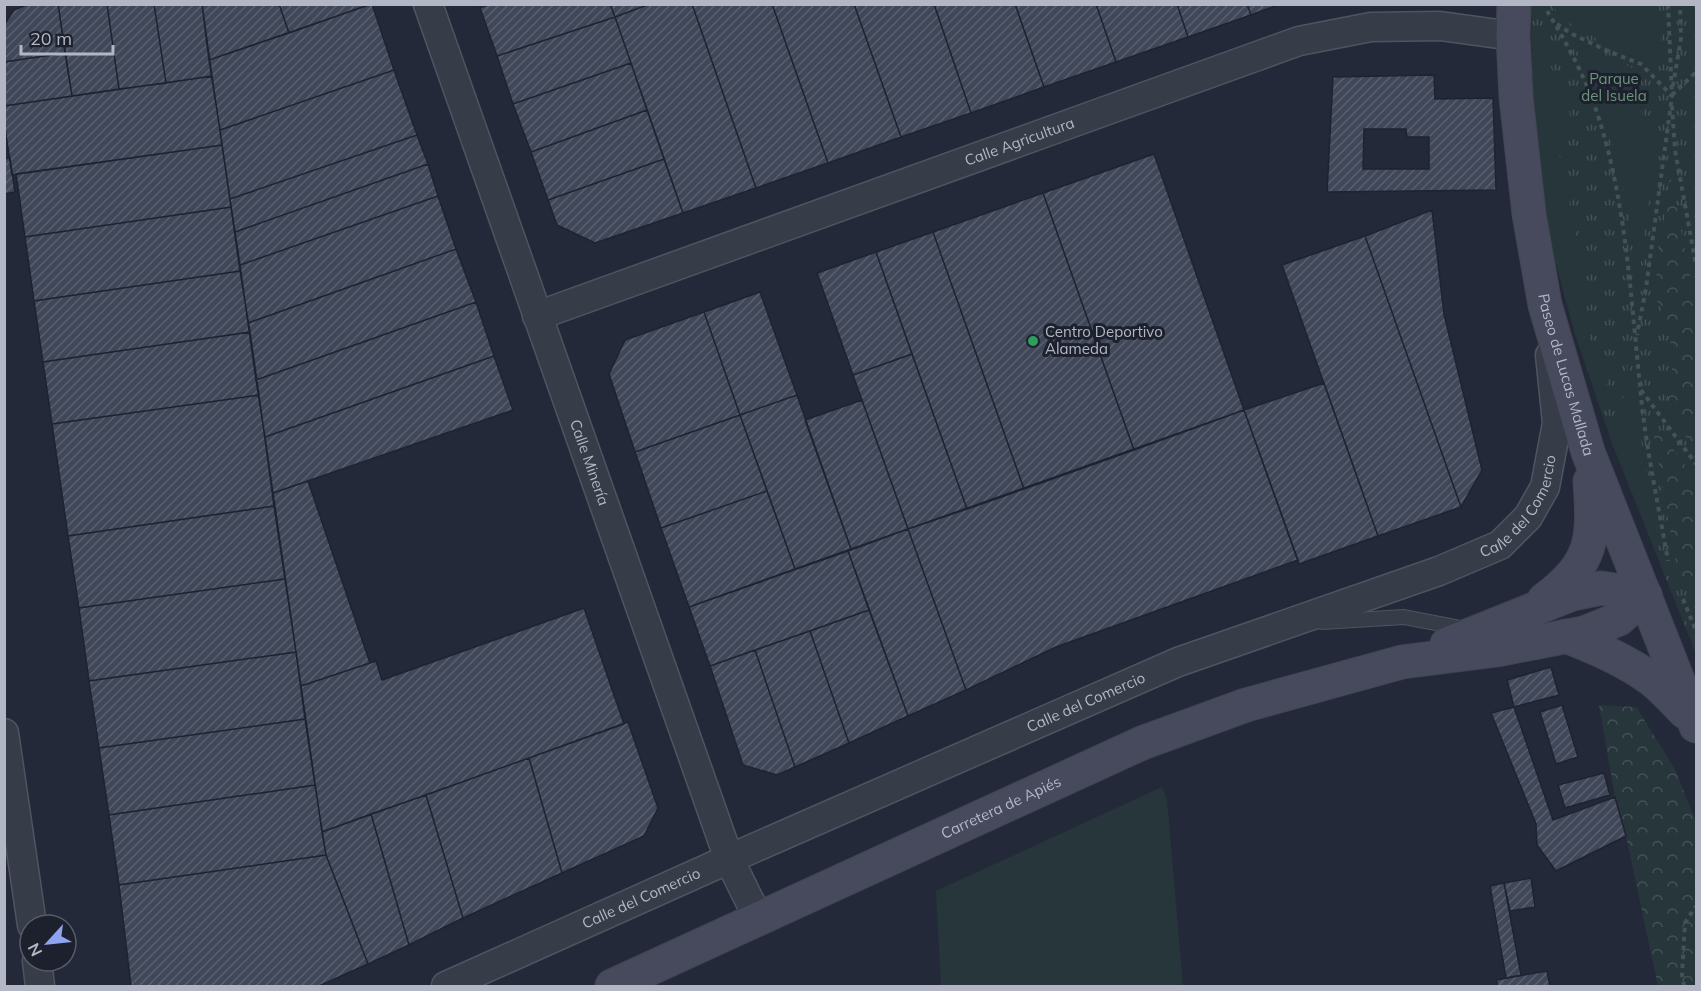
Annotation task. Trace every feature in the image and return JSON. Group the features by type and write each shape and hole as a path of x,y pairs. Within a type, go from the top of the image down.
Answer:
{"street":[{"name":"Calle Minería","path":"428,4 729,859 758,918"},
{"name":"Calle Agricultura","path":"537,316 1299,41 1371,27 1440,26 1514,20"},
{"name":"Paseo de Lucas Mallada","path":"1514,20 1516,98 1529,214 1545,305 1588,452 1696,724"},
{"name":"Calle del Comercio","path":"446,987 729,859 1178,662 1439,571 1500,545 1528,517 1545,487 1557,423 1545,305"},
{"path":"1531,610 1564,585 1581,567 1589,546 1593,517 1588,452"},
{"path":"1402,662 1572,594 1601,588 1645,594"},
{"path":"1402,662 1496,650 1566,636 1619,619 1645,594"},
{"path":"1566,636 1627,663 1653,680 1696,724"},
{"name":"Carretera de Apiés","path":"612,987 1142,743 1246,705 1402,662"},
{"path":"4,734 30,913"}],"lane":[{"path":"1282,624 1404,617 1480,631"}],"path":[{"path":"1543,4 1555,22 1590,95 1620,204 1628,255 1640,389 1668,566"},
{"path":"1668,4 1675,150 1696,265"},
{"path":"1636,342 1646,288 1681,38 1680,4"},
{"path":"1555,22 1572,34 1600,48 1641,64 1672,96"},
{"path":"1672,96 1696,74"},
{"path":"1640,389 1696,464"},
{"path":"1681,594 1696,631"},
{"path":"1690,614 1696,613"},
{"path":"1684,987 1682,975 1685,923 1696,906"}],"green space":[{"name":"Parque del Isuela","path":"1531,5 1696,5 1696,654 1612,443 1575,334 1555,260 1533,108"},
{"path":"1552,5 1659,5 1661,47 1648,58 1628,54 1569,23"},
{"path":"1531,31 1549,62 1570,114 1555,138 1577,244 1591,352 1609,358 1607,381 1601,406 1575,334 1555,260 1541,185 1533,108"},
{"path":"1575,46 1638,70 1640,109 1649,126 1658,136 1638,283 1630,222 1617,162 1599,103"},
{"path":"1670,174 1696,306 1696,450 1665,409 1672,380 1672,351 1667,322 1654,294"},
{"path":"1628,358 1661,565 1612,443 1626,387"},
{"path":"1651,419 1696,480 1696,606 1676,565"},
{"path":"1599,705 1636,707 1675,769 1696,822 1696,986 1658,986 1626,836 1615,797"},
{"path":"1162,787 1167,799 1183,986 941,986 936,891"}],"building":[{"path":"29,4 58,4 65,53 4,62 4,25 14,10"},
{"path":"58,4 107,4 119,89 72,96"},
{"path":"107,4 154,4 166,83 119,89"},
{"path":"154,4 202,4 212,76 166,83"},
{"path":"202,4 279,4 289,33 209,60"},
{"path":"279,4 371,4 289,33"},
{"path":"372,4 394,70 220,130 209,60"},
{"path":"490,4 610,4 615,17 497,56 480,8"},
{"path":"610,4 650,4 615,17"},
{"path":"650,4 692,4 756,188 683,213 615,17"},
{"path":"692,4 772,4 828,163 756,188"},
{"path":"772,4 854,4 901,137 828,163"},
{"path":"854,4 934,4 971,113 901,137"},
{"path":"934,4 1015,4 1044,87 971,113"},
{"path":"1015,4 1096,4 1116,62 1044,87"},
{"path":"1096,4 1177,4 1188,37 1116,62"},
{"path":"1177,4 1247,4 1251,15 1188,37"},
{"path":"1247,4 1280,4 1251,15"},
{"path":"615,17 631,63 513,104 497,56"},
{"path":"65,53 72,96 4,106 4,62"},
{"path":"631,63 647,110 531,152 513,104"},
{"path":"394,70 417,135 230,199 220,130"},
{"path":"1434,75 1435,99 1493,98 1496,190 1327,192 1333,77","holes":["1364,129 1406,129 1407,137 1429,137 1429,169 1363,169"]},
{"path":"212,76 222,145 12,175 4,106"},
{"path":"647,110 664,159 548,200 531,152"},
{"path":"417,135 428,164 235,232 230,199"},
{"path":"222,145 231,207 25,237 16,174"},
{"path":"1154,154 1244,410 1134,450 1043,193"},
{"path":"10,158 15,192 4,194 4,159"},
{"path":"664,159 683,213 595,243 557,225 548,200"},
{"path":"428,164 438,196 240,265 235,232"},
{"name":"Centro Deportivo Alameda","path":"1043,193 1134,450 1024,489 933,232"},
{"path":"438,196 456,249 248,323 240,265"},
{"path":"231,207 240,271 34,301 25,237"},
{"path":"1432,210 1444,314 1482,470 1461,507 1365,236"},
{"path":"933,232 1024,489 967,509 876,252"},
{"path":"1365,236 1461,507 1378,536 1282,265"},
{"path":"456,249 476,302 256,380 248,323"},
{"path":"876,252 912,354 853,375 817,273"},
{"path":"240,271 250,332 43,362 34,301"},
{"path":"760,292 797,395 740,415 704,312"},
{"path":"476,302 494,356 265,437 256,380"},
{"path":"704,312 740,415 635,452 609,374 625,340"},
{"path":"250,332 259,395 52,424 43,362"},
{"path":"912,354 967,509 908,529 853,375"},
{"path":"494,356 513,410 273,493 265,437"},
{"path":"1324,383 1378,536 1299,564 1244,410"},
{"path":"259,395 274,506 68,536 52,424"},
{"path":"797,395 851,549 795,569 740,415"},
{"path":"862,400 908,529 851,549 805,420"},
{"path":"1244,410 1298,560 1056,647 966,690 908,529"},
{"path":"740,415 767,491 661,528 635,452"},
{"path":"308,481 370,663 301,686 273,493"},
{"path":"767,491 795,569 689,607 661,528"},
{"path":"274,506 285,579 79,608 68,536"},
{"path":"908,529 966,690 908,716 848,551"},
{"path":"848,551 869,610 710,666 689,607"},
{"path":"285,579 296,652 89,681 79,608"},
{"path":"584,608 624,724 322,832 301,686 376,661 382,680"},
{"path":"869,610 908,716 849,743 810,631"},
{"path":"810,631 849,743 795,767 755,650"},
{"path":"755,650 795,767 777,775 743,765 710,666"},
{"path":"296,652 305,719 99,748 89,681"},
{"path":"1551,667 1559,695 1514,707 1507,680"},
{"path":"1562,705 1578,757 1556,764 1540,712"},
{"path":"1514,707 1553,820 1615,797 1626,836 1556,871 1537,845 1536,824 1491,713"},
{"path":"305,719 315,785 109,815 99,748"},
{"path":"628,722 658,808 644,836 562,873 529,758"},
{"path":"529,758 562,873 463,918 426,795"},
{"path":"1604,773 1610,795 1565,808 1558,785"},
{"path":"315,785 326,855 119,885 109,815"},
{"path":"426,795 463,918 409,945 371,814"},
{"path":"371,814 409,945 368,964 326,855 322,832"},
{"path":"326,855 368,964 319,986 131,986 119,885"},
{"path":"1531,878 1535,907 1510,911 1504,883"},
{"path":"1504,883 1521,975 1506,978 1490,886"},
{"path":"1547,971 1550,986 1498,986 1496,980"}],"place":[{"name":"Centro Deportivo Alameda","path":"1033,341"}]}
